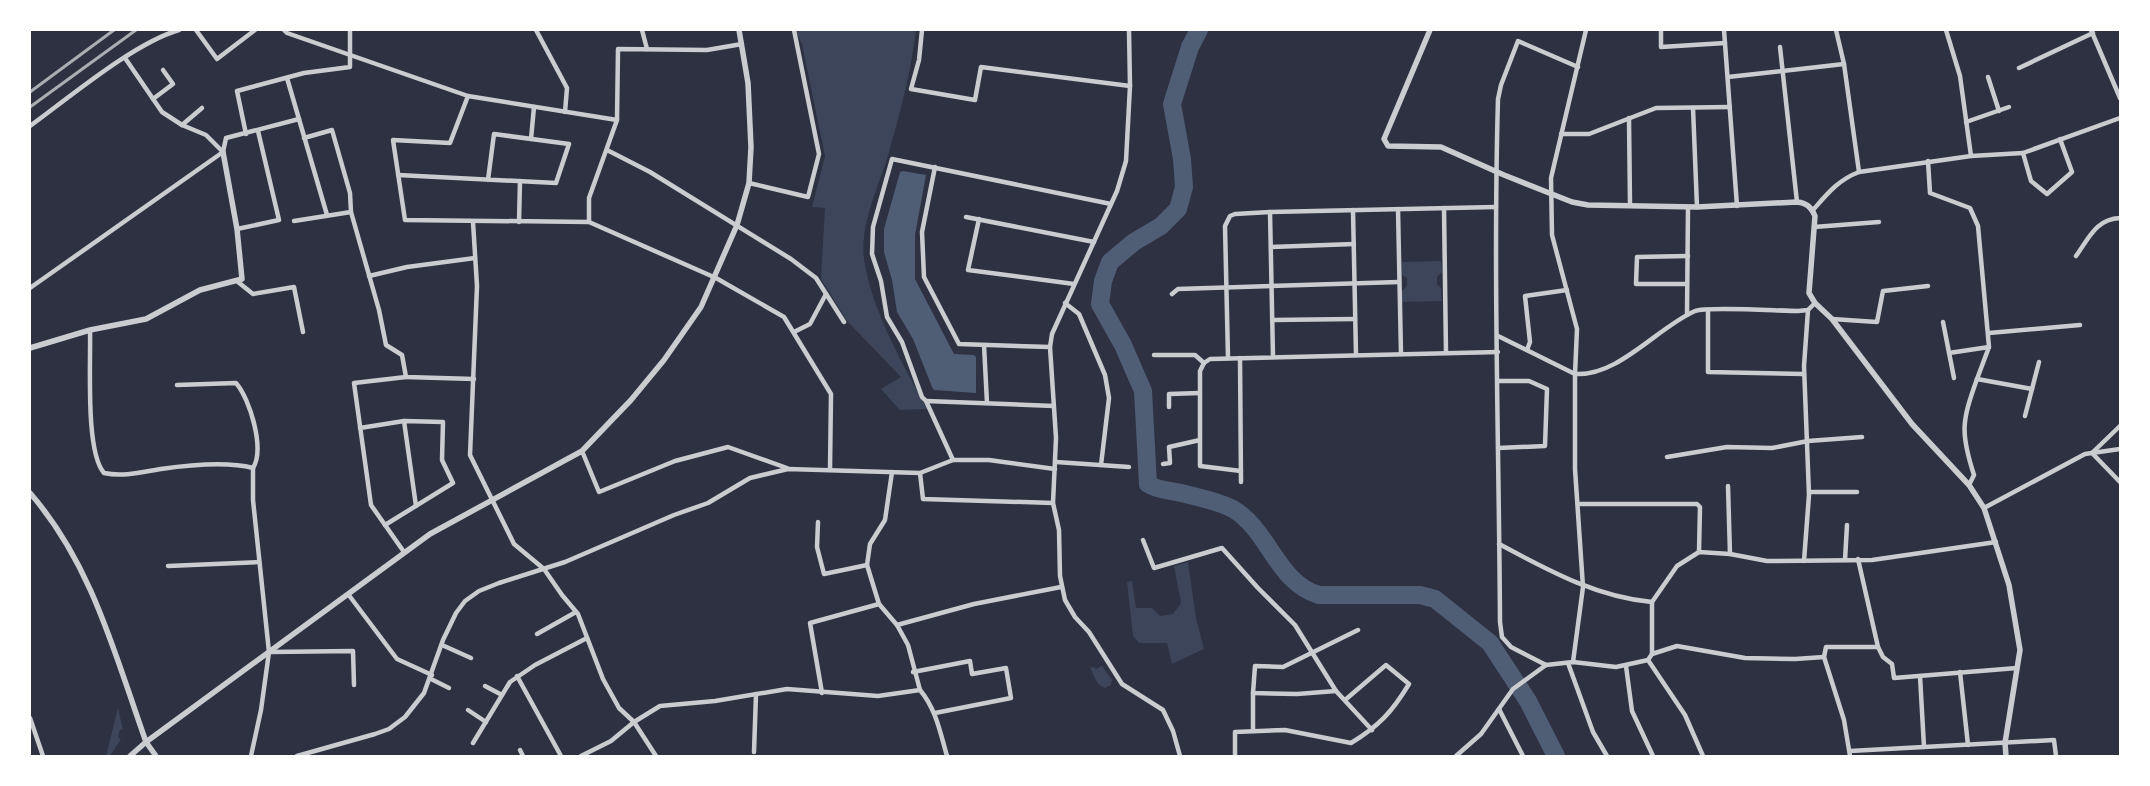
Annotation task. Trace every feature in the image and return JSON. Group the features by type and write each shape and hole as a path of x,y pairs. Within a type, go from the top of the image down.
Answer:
{"street":[{"path":"30,126 125,58 165,34 179,30"},
{"path":"196,30 217,59 255,30"},
{"path":"284,30 287,34 468,96 617,120"},
{"path":"246,134 237,91 287,78 350,67 350,30"},
{"path":"536,30 567,88 565,112"},
{"path":"642,30 647,50"},
{"path":"130,756 146,742 404,552 438,530 582,451 608,426 664,360 697,314 716,278 737,225 749,183 751,146 748,83 738,30"},
{"path":"749,183 808,198 819,154 794,30"},
{"path":"922,30 919,60 911,90 975,100 981,68 1130,86"},
{"path":"1129,30 1130,86 1126,161 1111,204 1052,334 1050,347 1056,462 1053,503 1059,530 1061,587 1068,607 1089,632 1116,677 1131,690 1163,710 1173,731 1180,756"},
{"path":"1430,30 1387,131 1384,140 1388,146 1441,147 1572,202 1588,205 1697,207 1797,202 1806,203 1813,210 1815,216 1809,293 1815,303 1832,319 1912,424 1969,485 1984,508 2009,585 2020,650 2004,743 2006,756"},
{"path":"1586,30 1551,178 1550,193 1552,235 1577,329 1575,374 1578,504 1583,587 1571,663 1593,732 1607,756"},
{"path":"1661,30 1661,47 1725,43"},
{"path":"1724,30 1737,206"},
{"path":"1836,30 1844,64 1859,172"},
{"path":"1946,30 1960,76 1971,156"},
{"path":"2019,68 2092,32 2120,98"},
{"path":"1578,67 1518,42 1501,85 1498,99 1495,207 1500,622 1502,637 1511,648 1546,665 1571,663 1616,667 1648,660 1652,654 1652,602 1678,566 1699,552 1730,554 1767,560 1858,560 1913,555 1996,542"},
{"path":"589,222 589,198 617,120 618,49 707,50 742,44"},
{"path":"1780,48 1797,202"},
{"path":"125,58 153,99 170,119 182,126 206,135 223,152"},
{"path":"1728,77 1844,64"},
{"path":"153,99 173,84 163,70"},
{"path":"1988,77 1999,111"},
{"path":"287,78 327,215"},
{"path":"468,96 450,143 393,140 405,220 589,222 716,278 784,317 831,394 830,469"},
{"path":"531,139 534,107"},
{"path":"1561,134 1589,134 1656,108 1730,107"},
{"path":"1966,122 2010,107"},
{"path":"182,126 202,108"},
{"path":"1693,108 1697,207"},
{"path":"1629,118 1630,205"},
{"path":"1813,210 1832,188 1844,178 1859,172 1971,156 2023,153 2120,118"},
{"path":"30,348 90,330 146,319 200,290 224,283 238,282 242,279 223,152 226,138 299,119"},
{"path":"304,138 332,130 350,193 351,212 386,345 402,355 406,377"},
{"path":"236,229 279,220 258,131"},
{"path":"398,175 488,180 556,183 569,144 494,134 488,180"},
{"path":"2023,153 2031,181 2048,194 2072,172 2060,139"},
{"path":"607,150 650,172 791,259 816,278 844,322"},
{"path":"30,288 223,152"},
{"path":"953,460 926,401 922,397 902,342 887,317 882,281 872,254 873,226 892,159 1111,204"},
{"path":"1928,161 1930,193 1970,208 1978,226 1989,347 1977,379 1964,426 1964,442 1974,475 1969,485"},
{"path":"935,167 922,232 924,277 959,344 1050,347"},
{"path":"519,222 520,181"},
{"path":"1228,358 1227,221 1235,214 1495,207"},
{"path":"1687,316 1688,207"},
{"path":"1444,208 1446,353"},
{"path":"1398,209 1401,354"},
{"path":"1353,210 1356,355"},
{"path":"294,222 351,212"},
{"path":"1270,212 1273,357"},
{"path":"966,217 1094,242"},
{"path":"2076,256 2101,223 2108,219 2120,218"},
{"path":"979,220 968,270 1074,284"},
{"path":"473,222 477,286 470,455 514,544 544,569 576,612 603,679 619,708 634,722 656,756"},
{"path":"1814,227 1878,222"},
{"path":"1271,247 1354,244"},
{"path":"1688,256 1637,257 1636,284 1688,284"},
{"path":"369,276 407,267 475,258"},
{"path":"238,282 253,294 294,287 303,332"},
{"path":"1172,294 1178,289 1227,286 1399,282"},
{"path":"1832,319 1877,322 1883,291 1928,286"},
{"path":"1527,350 1530,342 1525,296 1567,290"},
{"path":"794,332 810,324 826,294"},
{"path":"1065,303 1079,314 1105,375 1109,398 1101,465"},
{"path":"1804,561 1809,492 1804,374 1808,310 1815,303"},
{"path":"1498,336 1575,374 1583,375 1605,368 1697,310 1808,310"},
{"path":"1708,310 1708,372 1804,374"},
{"path":"1272,320 1355,319"},
{"path":"1943,322 1954,378"},
{"path":"1988,333 2080,325"},
{"path":"90,330 91,429 96,460 104,473 117,476 166,468 216,465 253,468"},
{"path":"984,345 987,403"},
{"path":"1949,353 1989,347"},
{"path":"1241,471 1200,466 1200,371 1204,363 1210,359 1498,352"},
{"path":"1154,354 1195,355 1204,363"},
{"path":"1240,358 1241,482"},
{"path":"2025,416 2039,362"},
{"path":"404,552 371,505 354,383 406,377 474,379"},
{"path":"1977,379 2032,389"},
{"path":"1498,381 1529,381 1546,389 1545,446 1498,448"},
{"path":"178,385 236,383 244,392 249,404 256,436 253,500 258,562 269,652 261,710 251,756"},
{"path":"1170,407 1169,394 1200,392"},
{"path":"926,401 1054,406"},
{"path":"360,428 404,421 443,422 442,460 453,483 385,525"},
{"path":"404,421 416,506"},
{"path":"2092,453 2120,426"},
{"path":"1667,457 1727,447 1772,448 1808,441 1862,437"},
{"path":"1163,464 1170,463 1169,448 1200,440"},
{"path":"582,451 599,492 675,461 728,447 788,469"},
{"path":"1984,508 2085,454 2120,449"},
{"path":"2092,453 2120,482"},
{"path":"297,756 389,729 416,706 431,677 456,613 465,601 479,591 499,582 544,569 674,515 708,503 750,478 788,469 920,473 953,460 989,460 1055,469"},
{"path":"1056,462 1128,467"},
{"path":"892,472 884,520 870,544 868,565 879,604 897,624 908,645 913,672 920,690 935,713 947,756"},
{"path":"920,473 923,499 1053,503"},
{"path":"1728,486 1730,554"},
{"path":"1809,492 1857,492"},
{"path":"31,496 62,537 84,575 107,630 146,742 156,756"},
{"path":"1578,504 1697,504 1700,507 1699,552"},
{"path":"818,522 817,547 824,574 868,565"},
{"path":"1845,560 1847,525"},
{"path":"1143,540 1154,568 1222,548 1295,625 1336,691 1372,730"},
{"path":"1499,544 1583,587 1626,599 1652,602"},
{"path":"1858,560 1878,647 1883,657 1892,664 1894,678 2017,668"},
{"path":"168,566 258,562"},
{"path":"897,624 974,604 1061,587"},
{"path":"348,594 397,659 450,688"},
{"path":"822,693 810,623 879,604"},
{"path":"536,634 576,612"},
{"path":"1253,731 1255,666 1283,667 1358,630"},
{"path":"473,743 510,682 517,676 587,638"},
{"path":"442,645 471,658"},
{"path":"1652,654 1677,646 1745,658 1795,660 1824,657"},
{"path":"1878,647 1826,647 1824,657 1844,720 1850,754 1924,747 2054,740 2056,756"},
{"path":"269,652 353,650 354,686"},
{"path":"1648,660 1685,715 1703,756"},
{"path":"913,672 970,661 972,674 1006,668 1011,698 935,713"},
{"path":"1235,756 1235,732 1285,730 1351,743 1372,730 1393,710 1409,684 1386,665 1345,700"},
{"path":"1456,756 1481,734 1513,689 1546,665"},
{"path":"1626,666 1632,710 1653,756"},
{"path":"1960,672 1968,745"},
{"path":"517,676 561,756"},
{"path":"1920,676 1924,747"},
{"path":"486,686 502,695"},
{"path":"581,756 611,741 634,722 660,706 715,701 787,689 878,696 920,690"},
{"path":"1254,693 1297,694 1336,691"},
{"path":"754,752 756,694"},
{"path":"1499,709 1523,756"},
{"path":"468,710 486,722"},
{"path":"30,718 43,756"},
{"path":"520,750 523,756"}],"shaded area":[{"path":"795,30 916,30 904,95 887,159 870,208 863,246 868,279 881,317 898,355 927,409 900,410 881,389 901,377 847,321 821,279 825,208 812,207 825,156 802,44"},
{"path":"900,172 926,175 915,235 915,279 954,354 974,355 976,357 976,393 934,390 913,339 897,312 892,280 884,252 884,229"},
{"path":"1441,261 1442,272 1437,277 1437,284 1441,288 1442,301 1402,302 1402,291 1407,286 1407,278 1402,275 1402,262"},
{"path":"1188,562 1196,618 1204,649 1172,664 1167,643 1139,643 1133,636 1127,582 1132,581 1136,608 1152,608 1160,616 1173,614 1181,603 1174,566"},
{"path":"1102,666 1112,680 1111,685 1105,688 1098,684 1090,668 1094,667 1096,669"},
{"path":"118,708 123,730 120,729 118,738 121,739 110,756 106,756"}],"waterway":[{"path":"1199,30 1190,47 1172,104 1182,159 1184,187 1178,209 1161,226 1134,242 1110,262 1103,281 1100,304 1123,345 1143,391 1148,484 1160,489 1208,500 1233,509 1256,530 1293,579 1305,589 1319,595 1420,595 1435,599 1490,643 1528,701 1556,756"}],"railway":[{"path":"30,92 114,30"},
{"path":"30,107 136,30"}]}
